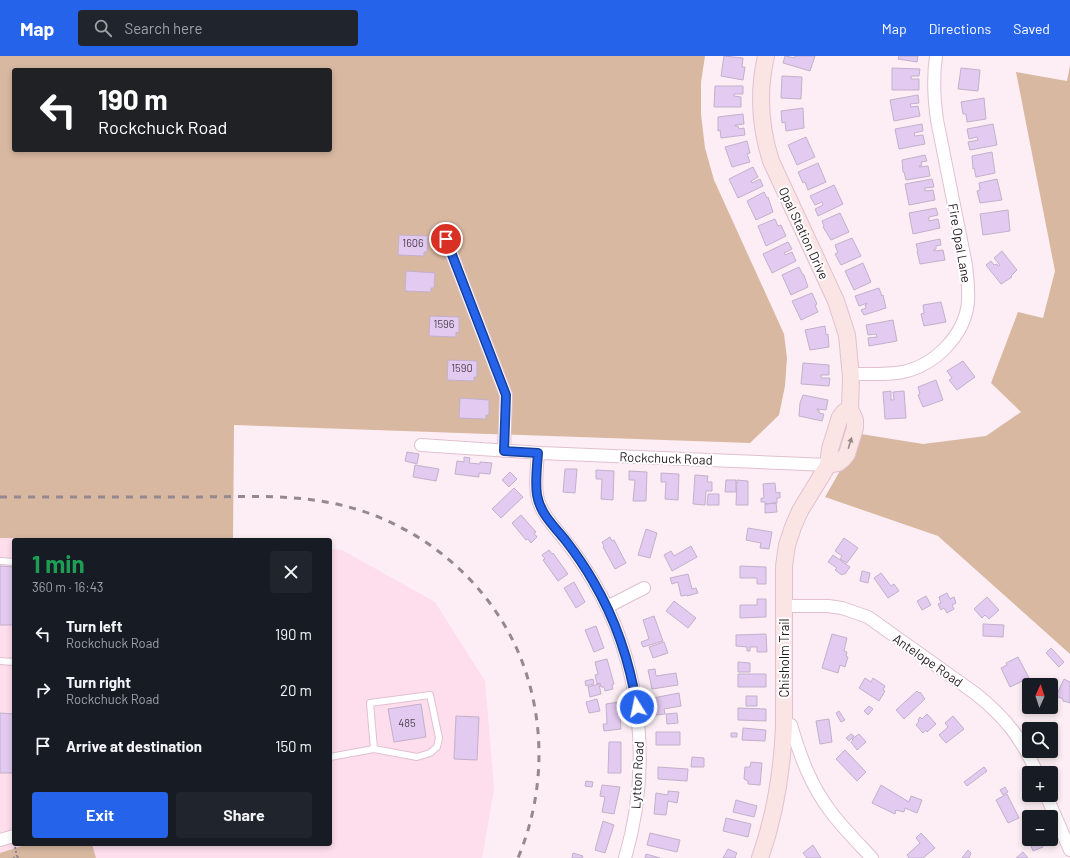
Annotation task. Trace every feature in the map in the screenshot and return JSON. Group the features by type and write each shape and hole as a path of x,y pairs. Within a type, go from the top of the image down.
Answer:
{"street":[{"name":"Opal Station Drive","path":"766,56 761,96 762,127 766,144 774,167 836,301 847,335 852,394 850,409 844,412 840,417 830,449 828,465"},
{"name":"Fire Opal Lane","path":"851,374 902,372 917,368 940,353 952,341 965,315 968,302 966,265 934,99 936,56"},
{"path":"446,239 506,395 504,451"},
{"name":"Rockchuck Road","path":"422,445 538,453 828,465"},
{"name":"Lytton Road","path":"538,453 536,484 540,505 545,515 577,555 594,582 607,607 618,633 635,693 640,752 640,782 636,813 625,858"},
{"name":"Chisholm Trail","path":"760,858 773,815 779,782 784,727 784,566 787,546 800,511 828,465"},
{"path":"607,607 644,588"},
{"name":"Antelope Road","path":"784,606 828,606 842,608 868,617 992,707 1006,720 1018,736 1034,766"},
{"path":"784,727 791,725 807,772 826,805 843,827 872,858"},
{"path":"1049,802 1070,850"},
{"path":"0,840 12,842"}],"lane":[{"path":"0,561 12,562"},
{"path":"0,661 12,662"},
{"path":"332,757 374,749 417,757 430,753 437,747 439,738 430,695 370,703 374,749"}],"path":[{"path":"13,858 18,857 16,846"}],"shaded area":[{"path":"0,56 705,56 701,82 701,114 705,148 714,180 784,334 787,358 785,386 779,415 750,443 234,425 233,538 0,538"},
{"path":"1070,66 1070,654 938,536 825,497 861,434 923,444 986,436 1021,412 991,383 1018,312 1043,318 1055,271 1016,72 1067,81"},
{"path":"0,538 12,538 12,846 22,846 0,853"},
{"path":"332,549 342,550 435,602 485,681 494,789 482,858 96,858 93,846 332,846"},
{"path":"22,846 93,846 96,858 0,858 0,853"}],"building":[{"path":"724,56 743,58 742,67 745,67 743,80 721,76"},
{"path":"785,56 795,58 795,56 815,56 810,71 783,63"},
{"path":"899,56 918,56 917,62 898,59"},
{"path":"892,68 920,69 919,76 911,76 911,79 919,79 919,90 892,90"},
{"path":"961,68 980,70 978,91 958,89"},
{"path":"782,76 802,77 801,99 781,98"},
{"path":"715,86 743,86 743,94 734,94 734,96 741,97 741,107 714,107"},
{"path":"918,95 919,103 910,104 911,107 918,106 920,116 894,121 890,100"},
{"path":"984,98 986,119 967,122 966,114 963,114 961,102"},
{"path":"803,108 804,128 786,131 785,122 782,123 781,111"},
{"path":"743,114 744,124 735,126 738,126 739,129 744,128 745,135 721,138 720,130 718,131 718,117"},
{"path":"922,124 923,131 914,133 915,136 923,135 925,144 899,149 895,129"},
{"path":"993,124 997,145 970,150 968,142 978,140 977,137 969,139 967,129"},
{"path":"806,137 815,157 797,165 788,145"},
{"path":"747,141 750,153 747,154 750,162 732,167 725,147"},
{"path":"992,152 995,173 976,177 974,168 973,169 972,156"},
{"path":"925,155 927,161 921,162 922,165 919,167 928,166 930,176 906,180 903,172 902,160"},
{"path":"818,163 826,182 808,190 805,182 803,183 798,172"},
{"path":"753,167 758,177 751,181 752,183 760,179 763,186 738,198 729,179"},
{"path":"932,179 934,187 925,188 925,191 933,190 935,200 909,205 905,184"},
{"path":"997,179 1002,200 980,203 977,191 980,190 979,183"},
{"path":"834,185 843,204 818,216 815,209 823,205 822,202 815,205 810,196"},
{"path":"764,192 767,198 768,197 773,212 756,220 747,201"},
{"path":"936,208 938,215 929,217 929,221 938,219 940,228 913,234 909,213"},
{"path":"1008,210 1010,231 983,235 980,214"},
{"path":"840,213 849,232 831,240 823,227 822,221"},
{"path":"775,219 778,226 781,225 786,236 766,246 758,226"},
{"path":"399,235 428,236 427,252 424,252 424,256 398,255"},
{"path":"852,238 861,256 841,265 835,254 838,253 835,245"},
{"path":"940,239 941,245 936,246 936,249 933,250 943,250 945,260 920,264 916,244"},
{"path":"788,242 792,249 784,253 785,255 792,252 796,261 772,273 763,254"},
{"path":"1002,251 1017,270 1011,276 1012,277 1001,284 986,265 991,261 994,265 1000,265 994,258"},
{"path":"863,263 871,282 854,290 845,271"},
{"path":"799,267 804,275 808,287 791,295 782,275"},
{"path":"406,271 435,273 434,288 431,288 431,292 405,291"},
{"path":"879,288 882,296 883,295 886,308 864,315 861,310 866,308 865,305 867,303 859,306 855,296"},
{"path":"812,293 817,304 815,305 818,312 801,320 792,301"},
{"path":"941,302 946,322 924,326 921,314 924,313 923,305"},
{"path":"430,316 459,317 459,333 456,332 456,337 429,336"},
{"path":"893,320 897,341 869,346 868,338 877,337 876,334 868,335 866,325"},
{"path":"825,326 826,335 828,334 829,347 810,350 805,330"},
{"path":"448,360 477,361 477,377 474,377 474,381 447,380"},
{"path":"963,361 975,377 957,390 949,380 952,378 947,371"},
{"path":"803,363 829,365 829,375 821,375 821,378 830,378 829,386 801,384"},
{"path":"936,380 943,400 923,407 918,395 920,394 918,387"},
{"path":"891,391 891,400 894,400 893,392 904,391 906,418 885,419 883,392"},
{"path":"803,395 828,400 826,410 817,409 819,410 819,413 824,414 822,421 799,416 800,403"},
{"path":"460,398 489,400 489,415 486,415 486,419 459,418"},
{"path":"407,452 419,454 417,464 405,461"},
{"path":"464,457 470,458 469,463 492,463 490,474 479,473 479,477 455,474 457,461 464,462"},
{"path":"415,465 439,469 436,481 413,477"},
{"path":"565,469 577,469 575,493 563,492"},
{"path":"596,470 614,471 613,500 601,499 602,479 596,479"},
{"path":"629,471 647,472 646,501 633,501 635,480 629,480"},
{"path":"510,472 517,479 509,487 502,480"},
{"path":"661,473 679,474 678,500 665,499 666,482 661,482"},
{"path":"695,475 708,476 707,482 712,482 712,491 706,491 705,505 693,504"},
{"path":"726,480 736,480 736,492 725,492"},
{"path":"737,480 748,481 748,505 736,505"},
{"path":"775,483 776,493 780,492 780,498 777,498 777,503 765,504 765,502 761,502 761,498 764,498 763,484"},
{"path":"514,488 523,497 501,518 492,509"},
{"path":"708,494 719,494 719,505 707,505"},
{"path":"776,503 777,512 765,513 765,504"},
{"path":"521,515 536,532 534,533 537,537 531,543 528,539 526,540 512,523"},
{"path":"748,528 772,532 769,549 760,548 761,543 746,540"},
{"path":"646,529 657,533 650,558 638,555"},
{"path":"610,537 612,541 614,540 626,563 615,569 603,547 602,542"},
{"path":"844,538 858,548 847,563 840,559 842,556 835,551"},
{"path":"691,546 697,557 672,571 664,555 671,551 674,556"},
{"path":"549,550 552,554 553,553 568,574 558,581 543,560 545,559 542,555"},
{"path":"833,555 850,567 845,574 842,575 835,570 837,568 828,562"},
{"path":"0,566 12,567 12,625 0,625"},
{"path":"740,566 766,567 766,584 757,584 757,578 740,578"},
{"path":"862,571 870,573 868,583 860,581"},
{"path":"881,573 891,586 894,584 899,591 888,598 874,578"},
{"path":"688,574 692,589 696,588 698,593 681,596 678,582 672,584 670,578"},
{"path":"574,582 585,602 576,608 564,588"},
{"path":"947,593 950,599 954,597 956,603 952,605 954,609 947,613 944,608 941,610 938,604 941,603 939,597"},
{"path":"926,596 931,605 922,610 917,601"},
{"path":"987,597 999,610 989,619 985,615 982,618 974,609"},
{"path":"757,599 766,599 766,617 740,618 740,605 757,605"},
{"path":"674,601 696,618 688,628 666,611"},
{"path":"654,616 663,641 643,647 641,642 649,639 643,620"},
{"path":"983,624 1004,625 1003,637 983,636"},
{"path":"596,626 604,648 594,652 585,630"},
{"path":"766,634 767,652 757,652 757,647 750,647 750,651 747,651 747,647 736,646 736,635"},
{"path":"832,634 847,638 844,651 847,652 846,656 848,657 845,667 840,665 838,673 822,668"},
{"path":"664,642 668,653 653,658 649,647"},
{"path":"1051,648 1064,662 1059,667 1046,653"},
{"path":"1018,657 1029,678 1022,678 1022,681 1010,687 1001,668 1007,665 1006,663"},
{"path":"607,659 614,684 612,685 613,689 605,691 604,687 601,687 600,683 597,684 595,675 598,674 595,662"},
{"path":"738,662 750,663 750,672 738,672"},
{"path":"655,669 656,676 676,673 678,685 652,689 648,670"},
{"path":"738,674 766,674 766,687 738,687"},
{"path":"865,678 871,682 873,678 885,686 883,690 885,691 879,701 859,688"},
{"path":"593,679 594,684 586,686 585,681"},
{"path":"1064,679 1070,682 1070,703 1063,701 1063,699 1058,697 1058,692"},
{"path":"599,684 601,694 590,697 588,687"},
{"path":"917,691 919,693 920,692 925,699 904,719 896,710"},
{"path":"679,693 681,706 664,709 665,714 656,715 653,698"},
{"path":"746,696 757,696 757,706 746,706"},
{"path":"597,699 600,711 589,713 586,702"},
{"path":"619,702 621,729 604,731 603,724 607,724 606,704"},
{"path":"421,704 426,737 394,742 388,709"},
{"path":"869,706 873,709 868,715 864,711"},
{"path":"738,708 766,709 766,721 738,720"},
{"path":"839,711 845,720 841,722 836,713"},
{"path":"0,713 12,714 12,773 0,773"},
{"path":"677,713 678,723 667,724 666,714"},
{"path":"927,714 936,724 927,732 926,730 923,733 916,725 920,717 922,719"},
{"path":"456,716 479,717 477,760 454,759"},
{"path":"953,716 964,729 946,743 939,735 948,727 945,723"},
{"path":"829,719 832,742 820,744 816,721"},
{"path":"743,728 766,730 765,741 742,740"},
{"path":"656,732 680,732 680,745 656,745"},
{"path":"731,733 737,733 737,737 731,737"},
{"path":"851,734 854,736 849,741 846,738"},
{"path":"859,734 866,742 857,750 851,742 853,740 852,739"},
{"path":"609,742 621,742 621,773 608,773"},
{"path":"845,750 866,772 857,781 836,759"},
{"path":"692,757 704,758 704,767 691,767"},
{"path":"751,762 762,763 760,785 748,784 748,781 744,779 745,767 750,767"},
{"path":"658,767 688,769 687,781 658,779"},
{"path":"984,767 987,771 967,786 964,782"},
{"path":"586,781 593,782 592,787 585,786"},
{"path":"602,785 620,787 614,814 602,812 605,797 600,796"},
{"path":"881,785 909,802 911,796 922,800 917,813 905,808 904,812 896,810 895,814 872,803"},
{"path":"1005,787 1008,792 1003,795 1000,790"},
{"path":"668,791 679,792 677,803 668,801 666,815 654,814 656,793 668,795"},
{"path":"1007,794 1019,818 1008,823 996,800"},
{"path":"736,800 757,806 754,817 733,812"},
{"path":"726,818 751,824 748,837 723,831"},
{"path":"603,821 614,825 605,853 595,850"},
{"path":"650,833 680,840 677,852 647,845"},
{"path":"921,833 935,848 923,858 909,858 907,855 920,843 916,838"},
{"path":"813,845 821,858 807,858 803,853"},
{"path":"1031,846 1043,847 1033,851"},
{"path":"728,849 737,853 736,858 723,858"},
{"path":"968,850 971,853 969,858 962,858"},
{"path":"1023,852 1028,858 1016,858"},
{"path":"573,853 583,856 582,858 572,858"},
{"path":"646,854 660,858 645,858"}],"railway":[{"path":"0,497 259,496 309,499 358,510 390,522 419,538 446,557 470,580 492,605 509,634 523,664 536,712 539,761 533,810 527,834 518,858"}],"route":[{"path":"446,239 506,395 504,451 538,453 536,484 540,505 545,515 577,555 594,582 607,607 618,633 627,662 637,707"}]}
